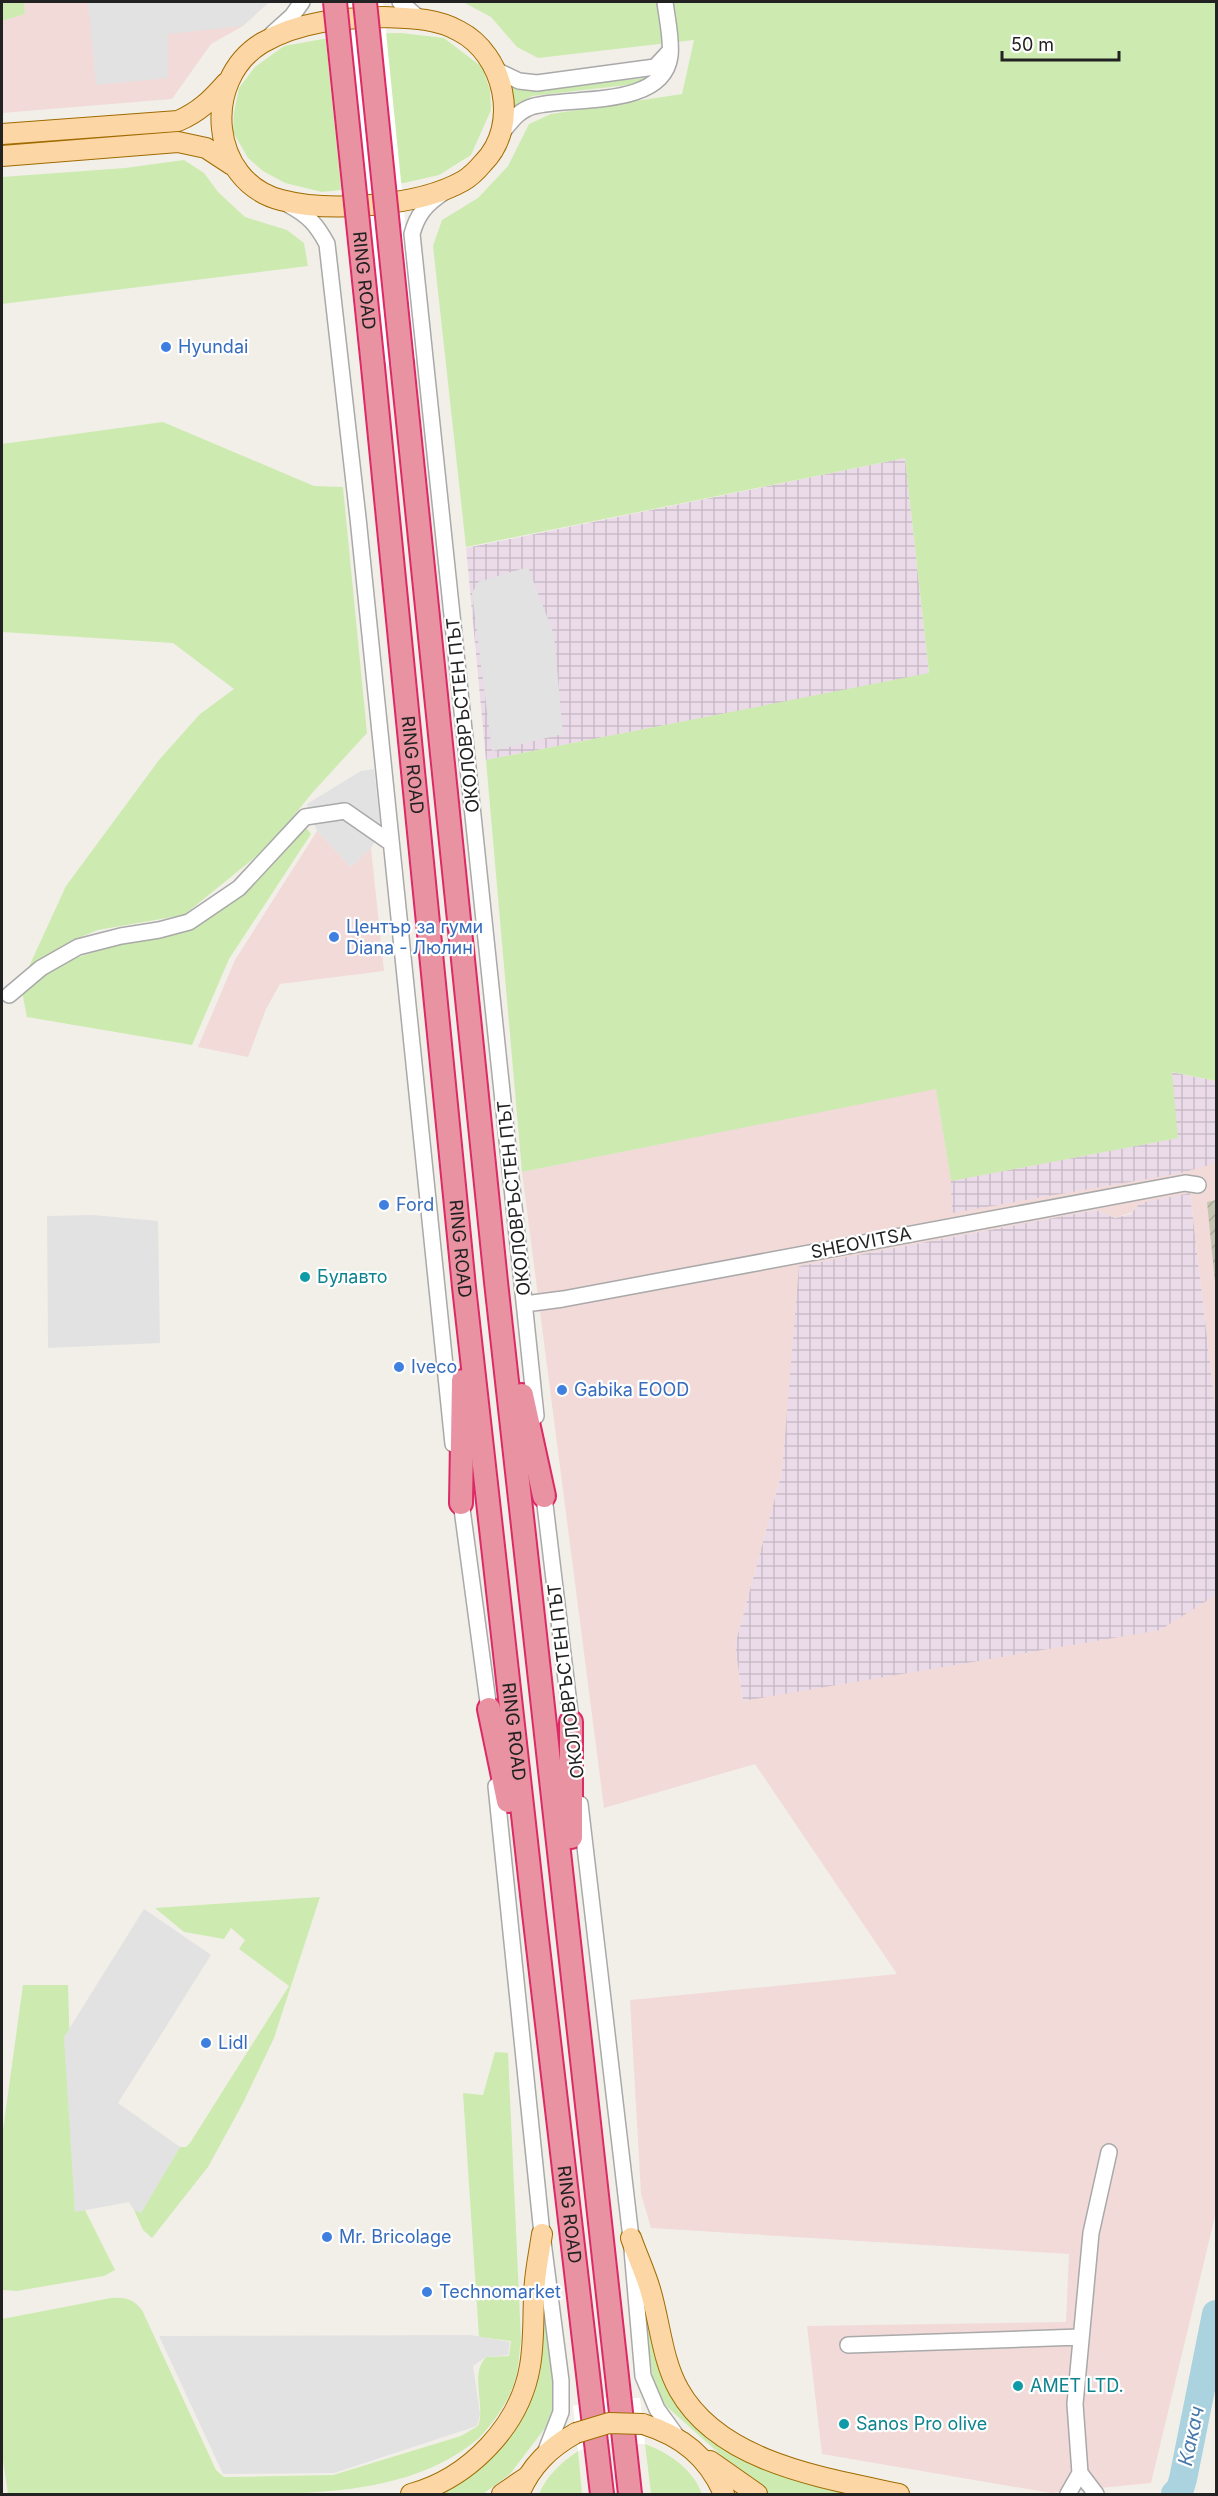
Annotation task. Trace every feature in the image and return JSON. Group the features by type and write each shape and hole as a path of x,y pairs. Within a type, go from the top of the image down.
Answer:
{"highway":[{"name":"RING ROAD","path":"335,2 464,1287 602,2494"},
{"name":"RING ROAD","path":"365,2 496,1282 630,2494"},
{"path":"496,1282 544,1496"},
{"path":"461,1503 464,1287"},
{"path":"489,1709 534,1913"},
{"path":"571,1722 571,1950"}],"main road":[{"path":"2,156 178,142 206,148 234,167 250,183 268,195 282,200 343,207 385,203 432,193 463,181 486,161 499,138 504,110 502,89 496,70 481,48 461,31 420,19 355,17 296,28 261,44 244,59 232,77 220,110 225,148 234,167"},
{"path":"2,134 178,121 194,114 232,77"},
{"path":"411,2494 452,2477 476,2460 494,2441 516,2407 530,2368 534,2336 534,2295 542,2234"},
{"path":"631,2238 650,2287 678,2389 707,2426 724,2439 778,2463 828,2479 899,2494"},
{"path":"502,2494 523,2486 546,2453 576,2433 609,2423 643,2424 685,2443 757,2494"},
{"path":"685,2443 710,2467 724,2494"}],"street":[{"path":"261,44 292,16 302,2"},
{"path":"400,2 420,19"},
{"path":"499,138 515,115 532,106 627,95 649,88 662,76 670,59 665,2"},
{"path":"496,70 519,81 537,83 655,67 670,50"},
{"name":"ОКОЛОВРЪСТЕН ПЪТ","path":"463,181 432,200 417,217 412,234 544,1496 631,2238"},
{"name":"RING ROAD","path":"282,200 305,213 316,224 327,244 448,1398 489,1709 542,2234 562,2401 559,2420 546,2453"},
{"path":"9,995 41,968 78,946 189,922 239,888 305,817 345,811 391,843"},
{"name":"SHEOVITSA","path":"525,1304 563,1299 1185,1183 1198,1185"},
{"path":"1096,2494 1080,2473 1075,2404 1090,2233 1109,2152"},
{"path":"631,2238 643,2376 657,2409 685,2443"},
{"path":"848,2345 1080,2337"},
{"path":"1068,2494 1080,2473"}],"shaded area":[{"path":"24,2 269,2 243,26 211,44 172,99 2,113 2,21 25,14"},
{"path":"88,2 269,2 243,26 168,34 168,78 96,85"},
{"path":"905,458 929,674 486,760 466,548"},
{"path":"528,567 554,635 563,734 492,751 472,593 478,582"},
{"path":"374,769 381,829 371,848 351,867 317,831 307,804 361,771"},
{"name":"Център за гуми Diana - Люлин","path":"317,831 351,867 371,848 384,971 280,984 266,1009 248,1057 198,1047 235,960"},
{"path":"1171,1072 1216,1081 1216,1163 1181,1173 952,1213 951,1181 1177,1138"},
{"path":"1216,1081 1216,1414 1190,1193 1115,1218 1096,1210 800,1266 782,1472 735,1645 743,1701 1192,1609 1216,1595 1216,2212 1151,2483 1051,2493 822,2454 807,2326 1066,2322 1069,2254 651,2228 641,2194 630,2000 897,1974 755,1764 604,1808 522,1172 936,1088 951,1180 1177,1138"},
{"path":"1190,1193 1216,1414 1216,1595 1160,1630 743,1701 735,1645 782,1472 799,1266 1096,1210 1115,1218 1131,1214 1140,1203"},
{"path":"1216,1200 1216,1292 1207,1202"},
{"path":"93,1215 158,1221 160,1343 48,1348 47,1216"},
{"path":"144,1909 211,1955 118,2103 180,2147 141,2213 134,2210 129,2202 75,2212 64,2037"},
{"path":"470,2335 510,2342 508,2355 486,2357 473,2366 480,2414 477,2426 334,2473 223,2474 159,2336"}],"green space":[{"path":"2,2 24,2 25,14 2,21"},
{"path":"463,2 1216,2 1216,1081 1172,1072 1178,1138 951,1181 936,1089 522,1172 486,760 929,673 905,458 466,547 433,246 442,220 478,198 508,166 529,124 551,114 682,94 694,40 538,58 517,47 491,17"},
{"path":"401,33 444,38 482,67 490,90 491,110 471,155 439,175 404,183 322,192 285,183 263,171 248,158 233,132 234,112 239,88 255,67 284,46 350,34"},
{"path":"646,79 636,84 532,96 510,109 508,82 538,89"},
{"path":"184,160 204,173 218,192 245,217 287,230 304,243 308,266 2,304 2,177 125,168"},
{"path":"163,422 314,486 343,487 367,733 313,792 269,846 184,915 98,930 71,941 26,973 66,886 159,760 200,714 234,689 173,643 2,632 2,444"},
{"path":"307,829 311,834 229,959 192,1045 27,1017 22,992 61,963 114,945 192,929 237,900 300,832"},
{"path":"320,1897 274,2038 243,2103 208,2167 152,2238 143,2230 134,2210 141,2212 180,2147 186,2147 190,2143 289,1986 239,1949 245,1940 231,1928 224,1939 184,1932 155,1908"},
{"path":"23,1985 68,1985 75,2211 85,2210 115,2270 104,2276 17,2291 2,2290 2,2137"},
{"path":"495,2052 508,2053 521,2340 517,2371 509,2396 479,2438 452,2457 423,2471 358,2488 290,2493 8,2494 2,2453 2,2319 111,2298 129,2300 142,2310 216,2470 224,2477 333,2475 461,2436 478,2426 480,2409 478,2381 481,2364 486,2357 509,2356 511,2341 479,2337 463,2093 483,2095"},
{"path":"545,2297 556,2387 555,2415 510,2474 483,2494 429,2494 511,2429 539,2299"},
{"path":"642,2299 691,2419 708,2437 733,2454 758,2464 867,2494 770,2494 760,2490 666,2406 654,2386"},
{"path":"645,2444 679,2463 693,2477 702,2494 651,2494"},
{"path":"578,2451 582,2494 539,2494 555,2470"}],"pier":[{"path":"322,2 383,2 419,361 360,369"},
{"path":"605,2398 640,2398 645,2444 597,2443 578,2451 573,2406"}],"waterway":[{"name":"Какач","path":"1175,2494 1180,2489 1183,2479 1216,2314"}],"place":[{"name":"Hyundai","path":"166,347"},
{"name":"Център за гуми Diana - Люлин","path":"334,937"},
{"name":"Ford","path":"384,1205"},
{"name":"Булавто","path":"305,1277"},
{"name":"Iveco","path":"399,1367"},
{"name":"Gabika EOOD","path":"562,1390"},
{"name":"Lidl","path":"206,2043"},
{"name":"Mr. Bricolage","path":"327,2237"},
{"name":"Technomarket","path":"427,2292"},
{"name":"AMET LTD.","path":"1018,2386"},
{"name":"Sanos Pro olive","path":"844,2424"}]}
